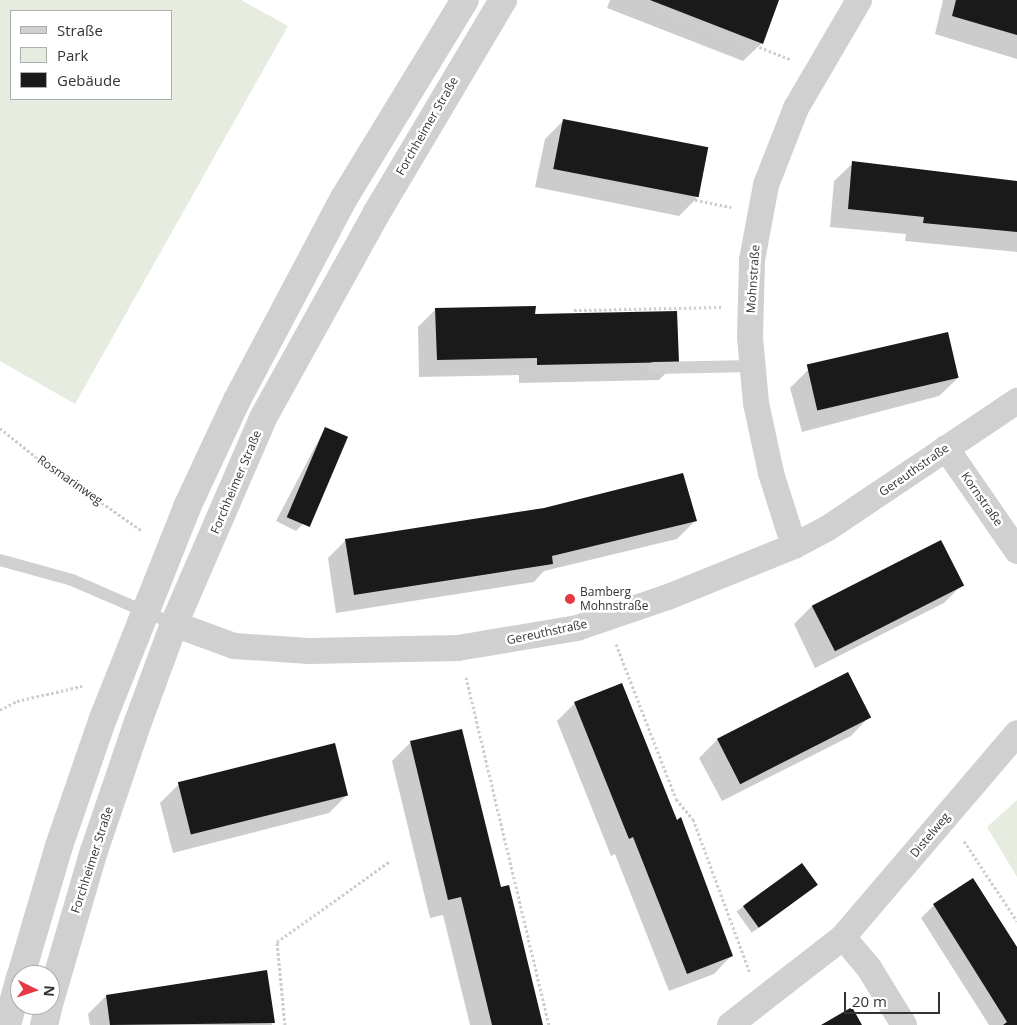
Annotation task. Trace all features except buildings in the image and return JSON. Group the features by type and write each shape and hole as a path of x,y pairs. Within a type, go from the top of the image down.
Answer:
{"street":[{"path":"23,965 59,846 113,691 187,507 241,392 344,198 465,0"},
{"name":"Forchheimer Straße","path":"60,967 94,851 174,624 264,418 376,214 503,0"},
{"name":"Mohnstraße","path":"794,546 771,473 756,403 752,366 752,260 766,185 793,116 860,0"},
{"name":"Gereuthstraße","path":"174,624 234,646 263,650 352,652 458,648 577,628 794,546 828,528 1017,401"},
{"name":"Kornstraße","path":"946,448 1014,539"},
{"name":"Distelweg","path":"730,1025 843,937 1017,733"},
{"path":"843,937 869,968 904,1025"}],"lane":[{"path":"654,368 752,366"},
{"path":"0,560 72,580 174,624"}],"path":[{"path":"657,7 818,70"},
{"path":"592,180 761,213"},
{"path":"574,310 751,307"},
{"path":"446,372 654,368"},
{"name":"Rosmarinweg","path":"0,428 36,457 141,530"},
{"path":"606,618 676,799 694,819 761,1002"},
{"path":"458,648 549,1025"},
{"path":"0,710 17,701 81,685 113,691"},
{"path":"967,845 1017,921"},
{"path":"285,1025 277,942 390,861"}],"green space":[{"path":"0,0 241,0 288,26 75,404 0,361"},
{"path":"1017,800 1017,877 987,827"}],"place":[{"name":"Bamberg Mohnstraße","path":"570,599"}]}
